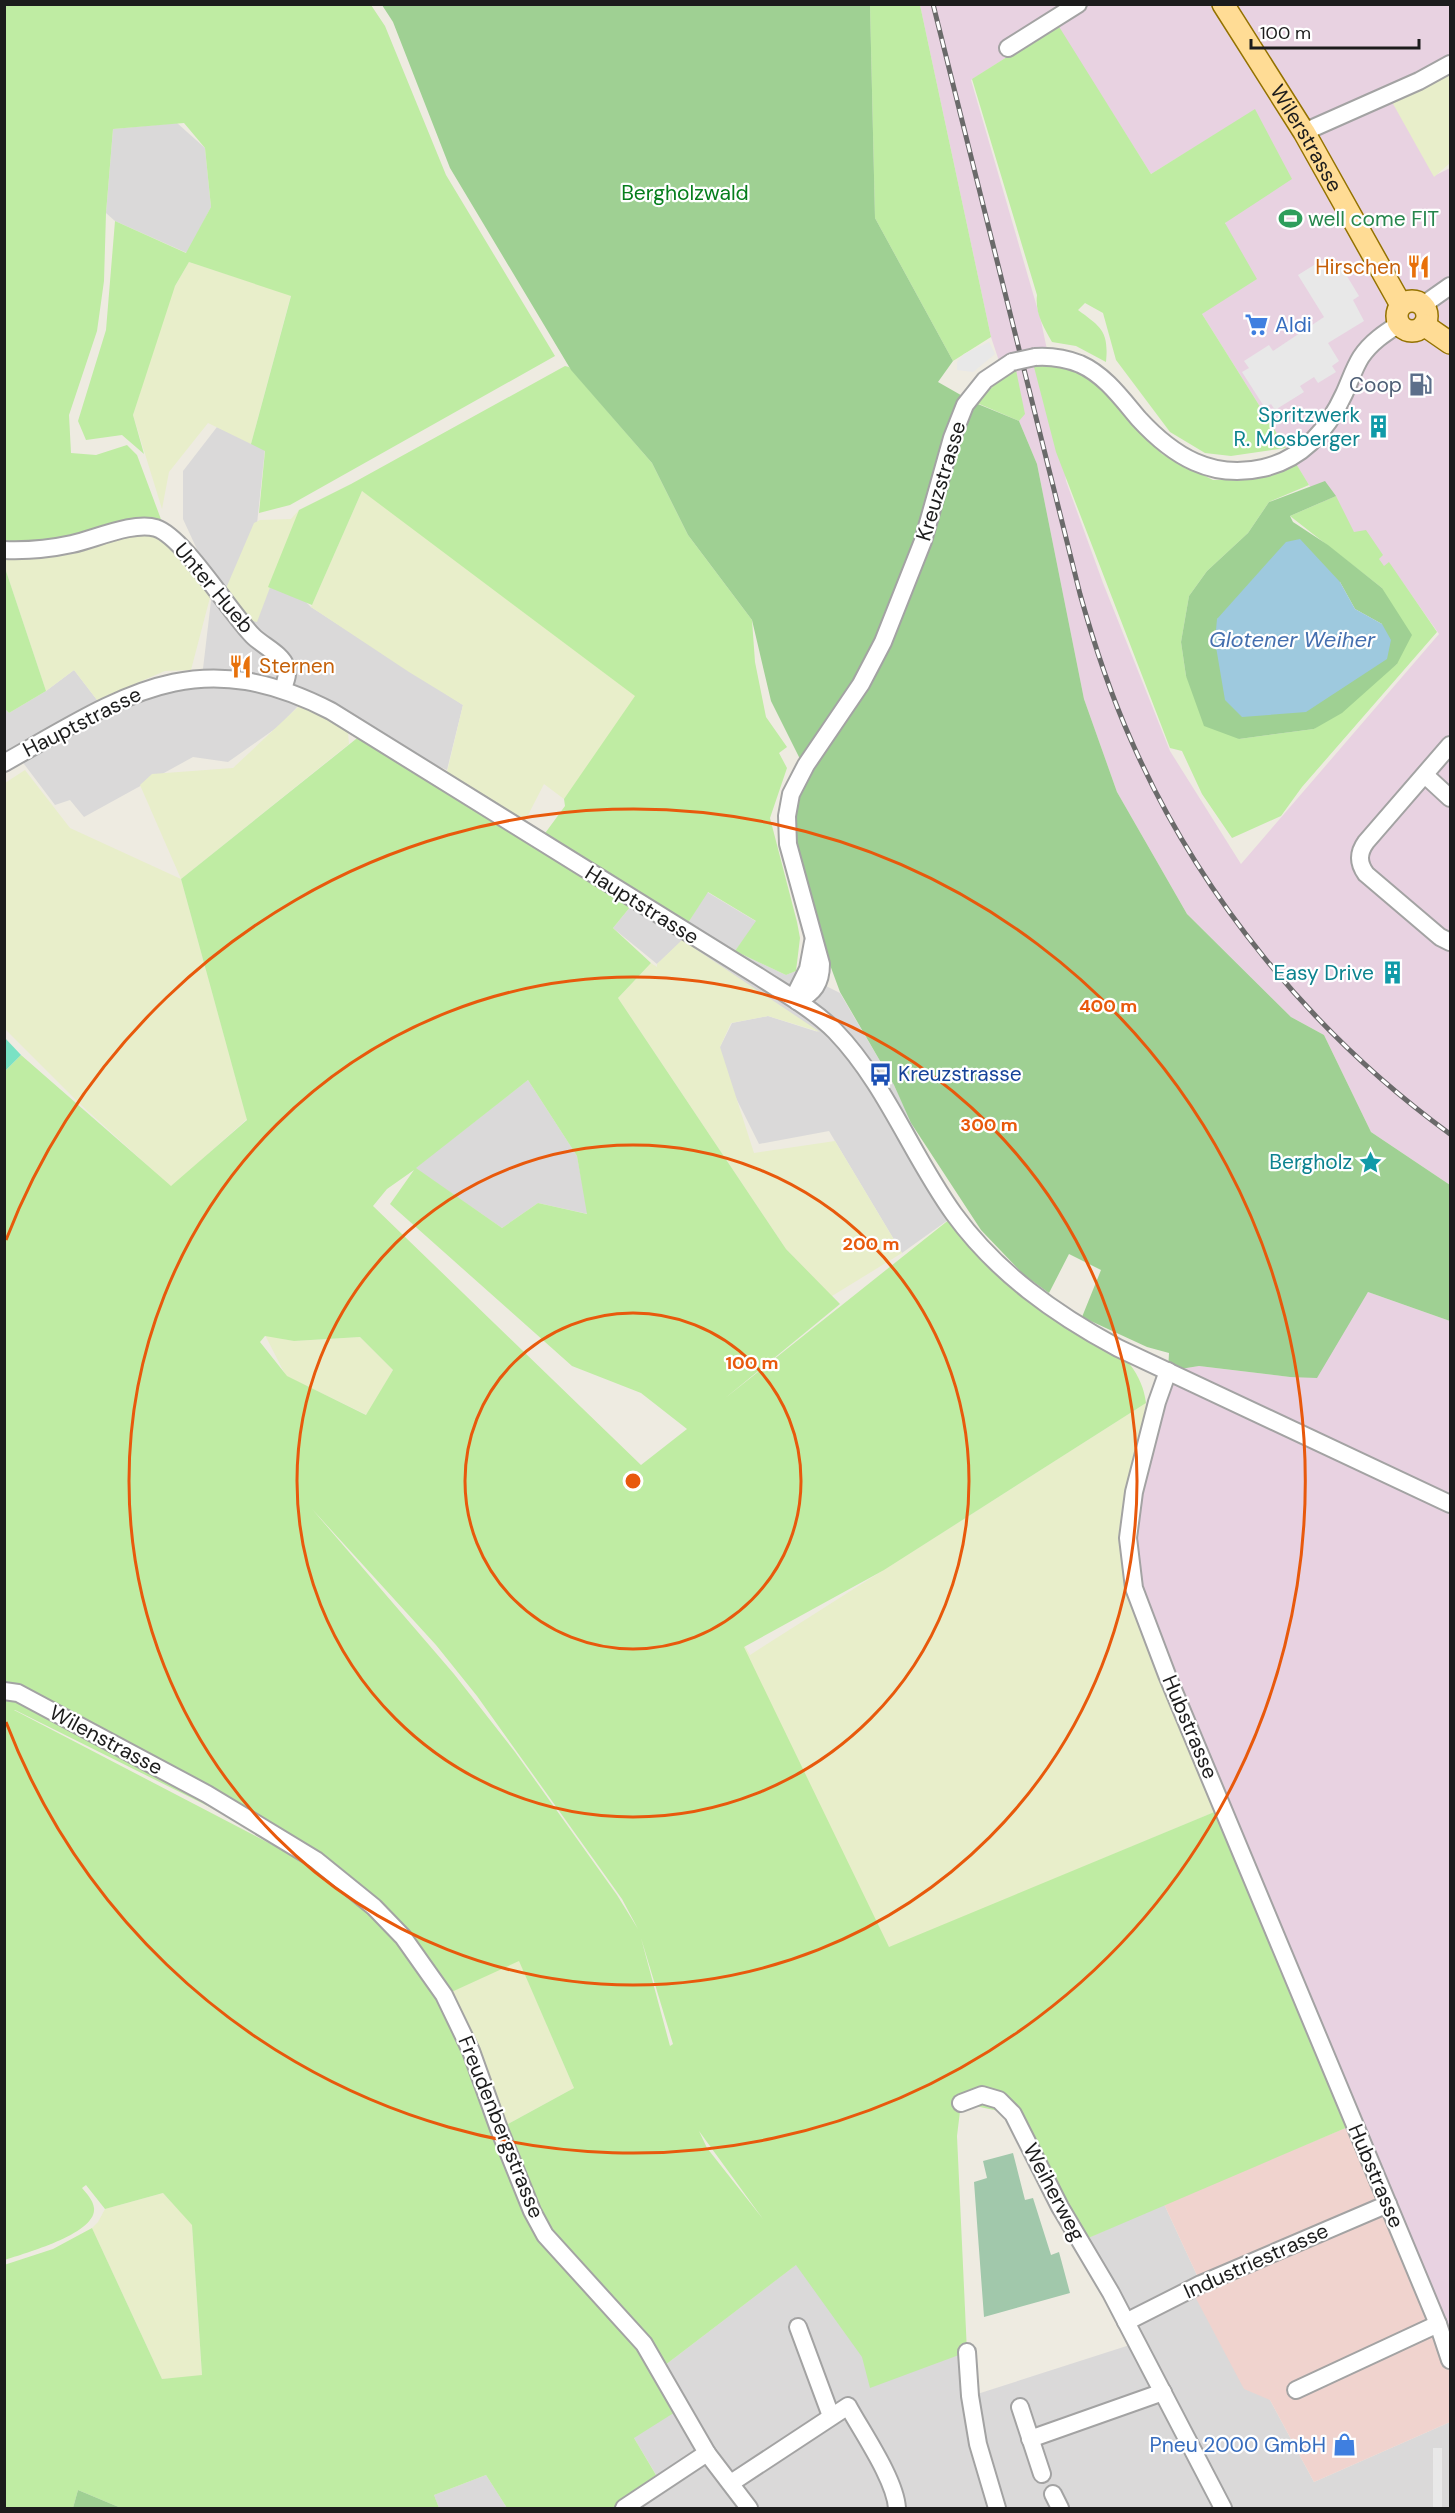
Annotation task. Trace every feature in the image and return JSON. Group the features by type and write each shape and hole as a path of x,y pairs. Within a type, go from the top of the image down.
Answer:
{"main road":[{"name":"Wilerstrasse","path":"1222,4 1304,132 1400,314"},
{"path":"1400,314 1409,331 1417,330 1423,315 1450,343"}],"street":[{"path":"1008,48 1078,4"},
{"path":"1304,132 1419,81 1450,64"},
{"path":"1423,315 1450,286"},
{"name":"Kreuzstrasse","path":"797,1001 797,991 808,969 814,938 788,844 787,816 791,794 806,765 856,693 882,642 923,541 952,438 965,405 985,380 1012,362 1035,357 1069,360 1082,365 1103,379 1172,451 1211,468 1240,471 1278,463 1307,446 1329,422 1363,354 1400,314"},
{"name":"Unter Hueb","path":"4,550 50,549 125,530 141,527 156,528 169,535 201,570 253,636 281,660 287,672 283,689"},
{"name":"Hauptstrasse","path":"4,763 117,700 147,688 202,678 227,678 283,689 331,711 797,1001 836,1032 852,1052 882,1095 955,1215 996,1263 1034,1297 1059,1314 1118,1348 1168,1371"},
{"path":"1450,745 1363,846 1360,861 1366,874 1440,937 1450,942"},
{"path":"1425,776 1450,798"},
{"path":"1168,1371 1450,1504"},
{"name":"Hubstrasse","path":"1168,1371 1157,1402 1130,1513 1129,1554 1134,1588 1163,1664 1438,2324 1450,2360"},
{"name":"Wilenstrasse","path":"4,1691 18,1693 207,1794"},
{"name":"Freudenbergstrasse","path":"207,1794 316,1860 374,1906 403,1937 444,1995 467,2041 507,2150 532,2211 545,2235 644,2344 706,2453 732,2483 749,2508"},
{"name":"Weiherweg","path":"961,2103 982,2095 999,2100 1013,2114 1060,2207 1126,2322 1223,2508"},
{"name":"Industriestrasse","path":"1126,2322 1202,2284 1388,2204"},
{"path":"1296,2390 1438,2324"},
{"path":"798,2327 831,2416"},
{"path":"967,2352 970,2396 978,2444 997,2508"},
{"path":"1030,2439 1163,2392"},
{"path":"732,2483 848,2406 883,2469 897,2508"},
{"path":"1020,2407 1042,2474"},
{"path":"624,2508 706,2453"}],"shaded area":[{"path":"920,5 1450,5 1450,68 1434,176 1450,168 1450,1185 1371,1132 1324,1035 1291,1017 1187,914 1117,792 1084,699 1037,464 1019,421 991,337","holes":["1057,25 1151,174 1255,110 1202,314 1309,485 1368,571 1396,573 1439,634 1241,864 1170,751 1103,583 1066,481 1055,388 1041,321 971,80"]},
{"path":"177,123 205,148 211,207 187,253 115,221 106,213 113,129"},
{"path":"1327,257 1333,266 1339,263 1359,296 1353,300 1364,321 1328,343 1339,361 1332,366 1336,372 1318,383 1314,377 1300,386 1304,392 1275,410 1271,404 1265,408 1242,372 1249,368 1244,361 1269,345 1273,351 1324,317 1298,275"},
{"path":"989,342 995,354 973,372 957,370 957,362 964,354"},
{"path":"217,427 265,449 254,552 311,607 463,705 447,770 299,705 279,726 228,762 193,757 84,817 70,800 55,805 21,760 5,766 4,708 9,713 46,691 74,670 97,700 117,699 202,677 213,584 183,519 183,471"},
{"path":"707,892 757,922 735,951 786,975 796,971 840,993 894,1085 955,1215 902,1253 829,1131 759,1144 719,1064 720,1047 732,1023 768,1016 818,1032 682,941 657,964 613,928 635,901 688,923"},
{"path":"528,1080 577,1156 588,1214 538,1203 502,1228 415,1168"},
{"path":"1368,1292 1450,1321 1450,2360 1224,1808 1129,1554 1168,1371 1199,1366 1290,1377 1352,1317"},
{"path":"1355,2124 1450,2360 1450,2422 1314,2482 1270,2400 1244,2389 1191,2289 1201,2284 1164,2204"},
{"path":"1164,2204 1201,2284 1270,2400 1314,2482 1450,2422 1450,2508 623,2508 661,2483 634,2438 660,2369 797,2264 967,2352 971,2396 1136,2343 1079,2242"},
{"path":"1433,2448 1442,2448 1442,2508 1433,2508"},
{"path":"486,2475 507,2508 439,2508 434,2495"}],"green space":[{"path":"4,5 371,5 385,26 446,175 555,356 290,505 259,513 265,451 251,444 291,296 189,262 175,286 133,415 144,454 122,435 86,440 78,421 106,330 115,221 186,253 211,207 205,148 184,123 113,129 106,213 104,281 97,331 69,415 71,453 96,455 127,445 137,455 162,522 71,540 5,545"},
{"name":"Bergholzwald","path":"382,5 870,5 875,218 953,361 938,382 973,402 1019,421 1037,464 1084,699 1117,792 1187,914 1291,1017 1324,1035 1371,1132 1450,1185 1450,1321 1368,1292 1317,1378 1199,1366 1168,1371 1169,1353 1147,1347 1082,1317 1101,1270 1069,1254 1049,1293 1024,1275 981,1230 911,1123 894,1085 840,992 823,946 797,849 795,807 808,775 771,701 752,620 688,535 652,463 571,370 450,168 393,22"},
{"path":"870,5 920,5 991,337 953,361 875,218"},
{"path":"1058,25 1151,174 1255,109 1292,179 1225,223 1257,279 1202,314 1286,448 1231,456 1205,453 1170,432 1116,360 1103,313 1085,303 1078,310 1098,326 1105,336 1106,362 1076,346 1052,342 1038,314 1037,295 972,79"},
{"path":"1450,68 1450,163 1434,177 1392,102"},
{"path":"189,262 291,295 251,444 208,423 169,472 162,509 133,415 171,293"},
{"path":"1047,363 1071,369 1104,388 1162,454 1213,480 1257,479 1295,462 1309,485 1269,502 1248,533 1207,571 1189,596 1181,642 1186,676 1239,739 1314,729 1397,664 1382,588 1290,516 1336,496 1354,532 1366,530 1383,555 1379,559 1384,566 1389,562 1437,632 1302,787 1281,816 1232,838 1202,794 1182,751 1170,748 1056,452 1034,367"},
{"path":"565,366 569,367 652,463 688,535 752,620 755,662 766,717 787,747 779,753 787,768 770,818 800,938 796,971 786,975 735,951 756,921 708,892 688,923 543,836 565,806 564,799 635,696 362,491 312,605 268,587 299,510 351,484"},
{"path":"1016,370 1025,414 1019,421 977,403 999,380"},
{"path":"1325,481 1336,496 1290,516 1293,522 1328,545 1382,588 1412,635 1397,664 1342,713 1314,729 1239,739 1204,726 1186,676 1181,642 1189,596 1207,571 1248,533 1269,502","holes":["1340,582 1355,609 1382,624 1217,619"]},
{"path":"362,491 647,688 564,799 544,784 524,823 447,772 463,705 311,607"},
{"path":"299,510 257,622 244,619 224,593 254,523 260,520 291,519"},
{"path":"137,530 155,534 213,586 191,670 165,671 97,700 74,670 46,691 5,568 4,554 46,557"},
{"path":"5,568 46,691 9,713 4,708"},
{"path":"298,707 347,721 349,744 181,879 140,785 152,774 233,768"},
{"path":"361,735 635,901 613,928 651,963 618,998 786,1249 840,1304 724,1399 955,1215 997,1263 1086,1324 1108,1341 1126,1360 1140,1380 1146,1403 884,1570 744,1647 889,1947 1224,1808 1355,2124 1079,2242 1013,2114 961,2103 957,2136 967,2352 870,2388 862,2357 796,2265 660,2369 680,2409 634,2438 656,2475 614,2508 507,2508 486,2475 434,2495 439,2508 121,2508 78,2490 73,2508 5,2508 4,2265 53,2249 92,2228 162,2379 202,2375 192,2225 163,2193 105,2209 86,2185 82,2188 94,2208 92,2217 84,2226 58,2241 5,2260 5,1071 21,1055 171,1186 247,1120 181,879","holes":["528,1080 577,1156 587,1214 538,1203 502,1228 416,1168","414,1170 390,1204 572,1366 641,1393 687,1429 641,1465 373,1206 387,1189","265,1336 294,1341 360,1337 393,1370 366,1415 287,1376 260,1342","312,1509 436,1645 477,1696 622,1899 638,1929 617,1895 515,1752 454,1674","14,1710 15,1710 312,1858 286,1852","641,1938 673,2044 670,2046","519,1961 574,2088 499,2129 445,1995","699,2131 763,2219 707,2148"]},
{"path":"25,770 70,828 181,879 247,1119 171,1187 80,1104 5,1029 5,783"},
{"path":"682,940 820,1032 768,1016 731,1023 720,1047 754,1153 835,1141 902,1253 832,1296 786,1249 618,998 651,963 657,967 657,964"},
{"path":"5,1038 21,1055 5,1071"},
{"path":"265,1335 294,1341 360,1337 393,1370 367,1415 286,1376"},
{"path":"1146,1403 1120,1544 1161,1677 1224,1808 887,1949 642,1465 750,1655"},
{"path":"519,1960 574,2088 499,2129 444,1995"},
{"path":"1013,2153 1025,2200 1033,2198 1051,2255 1059,2252 1070,2293 984,2317 974,2182 987,2178 983,2161"},
{"path":"163,2193 192,2224 202,2376 162,2379 92,2228 105,2209"},
{"path":"78,2490 121,2508 73,2508"}],"water":[{"name":"Glotener Weiher","path":"1300,539 1340,582 1355,609 1382,624 1391,640 1387,659 1306,712 1242,717 1225,700 1215,641 1217,619 1286,542"}],"railway":[{"path":"933,4 1080,594 1103,668 1131,740 1159,798 1190,853 1226,907 1265,958 1307,1007 1352,1052 1400,1095 1450,1134"}],"place":[{"name":"well come FIT","path":"1290,219"},
{"name":"Hirschen","path":"1419,267"},
{"name":"Aldi","path":"1257,325"},
{"name":"Coop","path":"1420,385"},
{"name":"Spritzwerk R. Mosberger","path":"1378,427"},
{"name":"Sternen","path":"241,666"},
{"name":"Easy Drive","path":"1392,973"},
{"name":"Kreuzstrasse","path":"880,1074"},
{"name":"Bergholz","path":"1370,1162"},
{"name":"Pneu 2000 GmbH","path":"1344,2445"}]}
